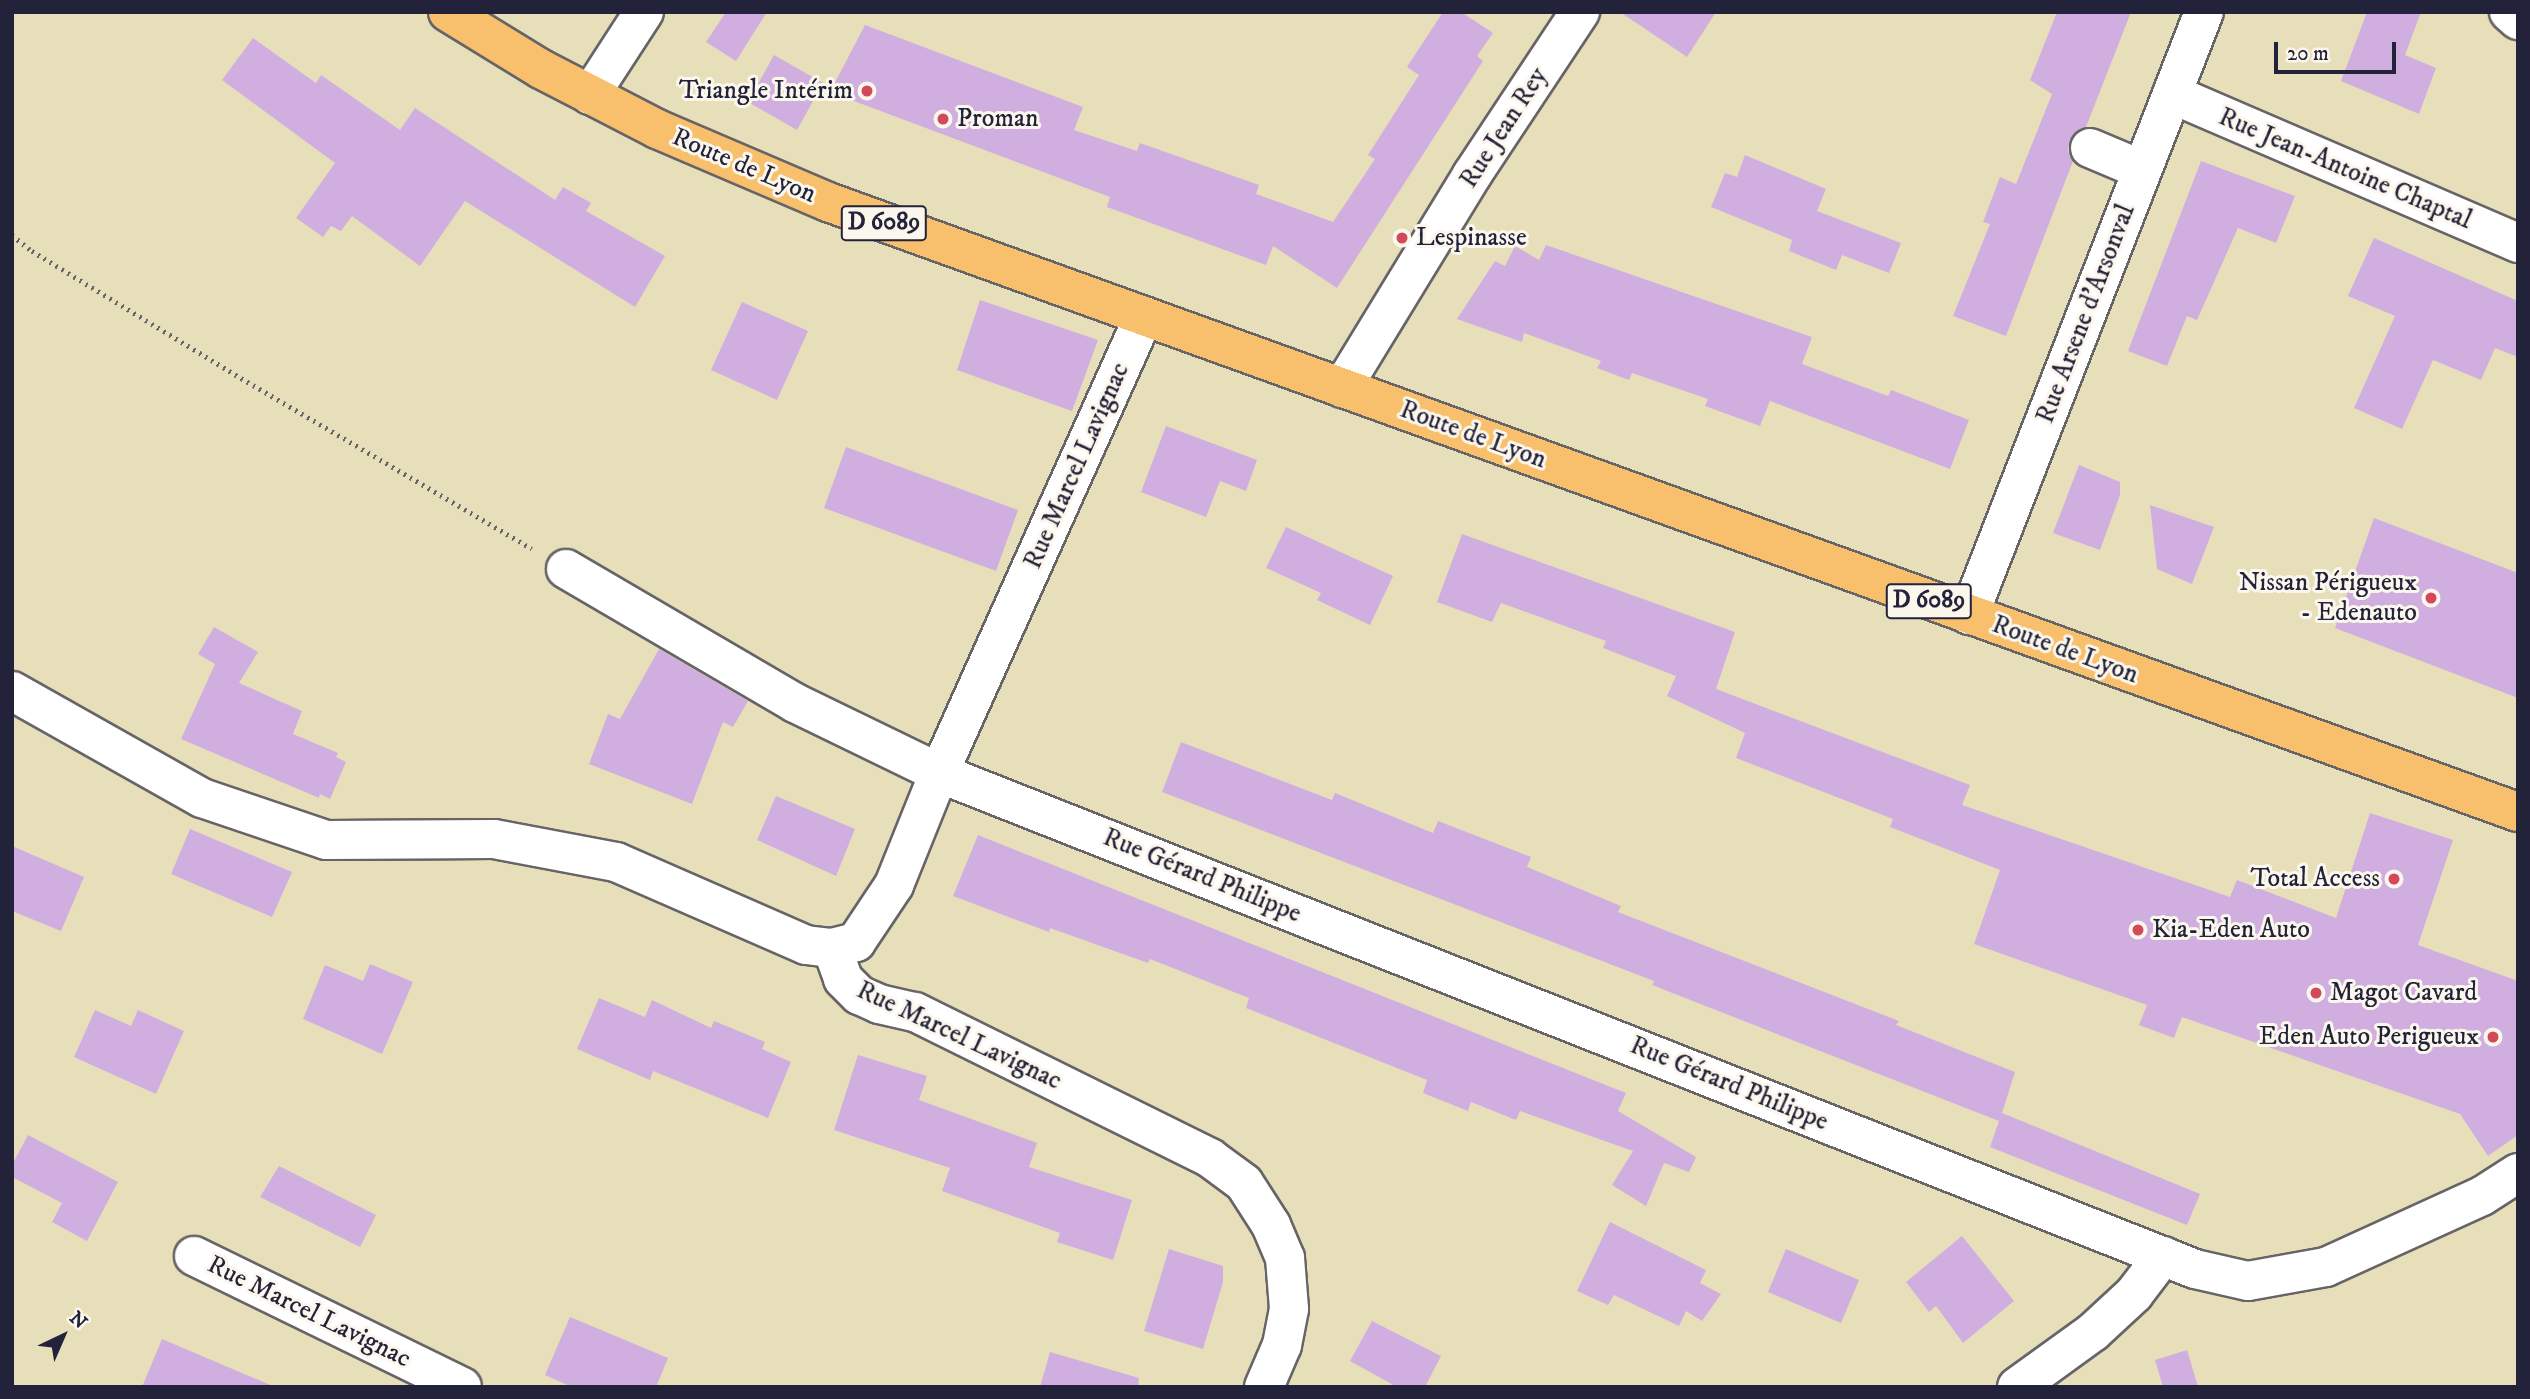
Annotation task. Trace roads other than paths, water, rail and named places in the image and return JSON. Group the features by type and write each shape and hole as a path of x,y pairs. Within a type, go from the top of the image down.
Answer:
{"main road":[{"name":"Route de Lyon","path":"448,12 590,95 656,129 828,202 2518,812"}],"street":[{"path":"590,95 644,12"},
{"name":"Rue Jean Rey","path":"1342,388 1472,175 1580,12"},
{"name":"Rue Arsene d'Arsonval","path":"1969,615 2204,12"},
{"path":"2509,12 2518,20"},
{"name":"Rue Jean-Antoine Chaptal","path":"2172,94 2518,243"},
{"path":"2090,148 2142,170"},
{"name":"Rue Marcel Lavignac","path":"1144,316 939,773 894,885 856,942 832,948 844,979 859,995 915,1012 1209,1157 1244,1183 1272,1225 1285,1258 1289,1309 1282,1345 1264,1387"},
{"name":"Rue Gérard Philippe","path":"566,569 795,703 939,773 2195,1269 2248,1281 2326,1267 2482,1196 2518,1173"},
{"path":"12,691 202,798 326,840 494,839 616,862 806,945 832,948"},
{"name":"Rue Marcel Lavignac","path":"194,1256 463,1387"},
{"path":"2017,1387 2093,1332 2134,1294 2163,1256"}],"place":[{"name":"Triangle Intérim","path":"867,91"},
{"name":"Proman","path":"943,119"},
{"name":"Lespinasse","path":"1402,238"},
{"name":"Nissan Périgueux - Edenauto","path":"2431,598"},
{"name":"Total Access","path":"2394,879"},
{"name":"Kia-Eden Auto","path":"2138,930"},
{"name":"Magot Cavard","path":"2316,993"},
{"name":"Eden Auto Perigueux","path":"2493,1037"}]}
